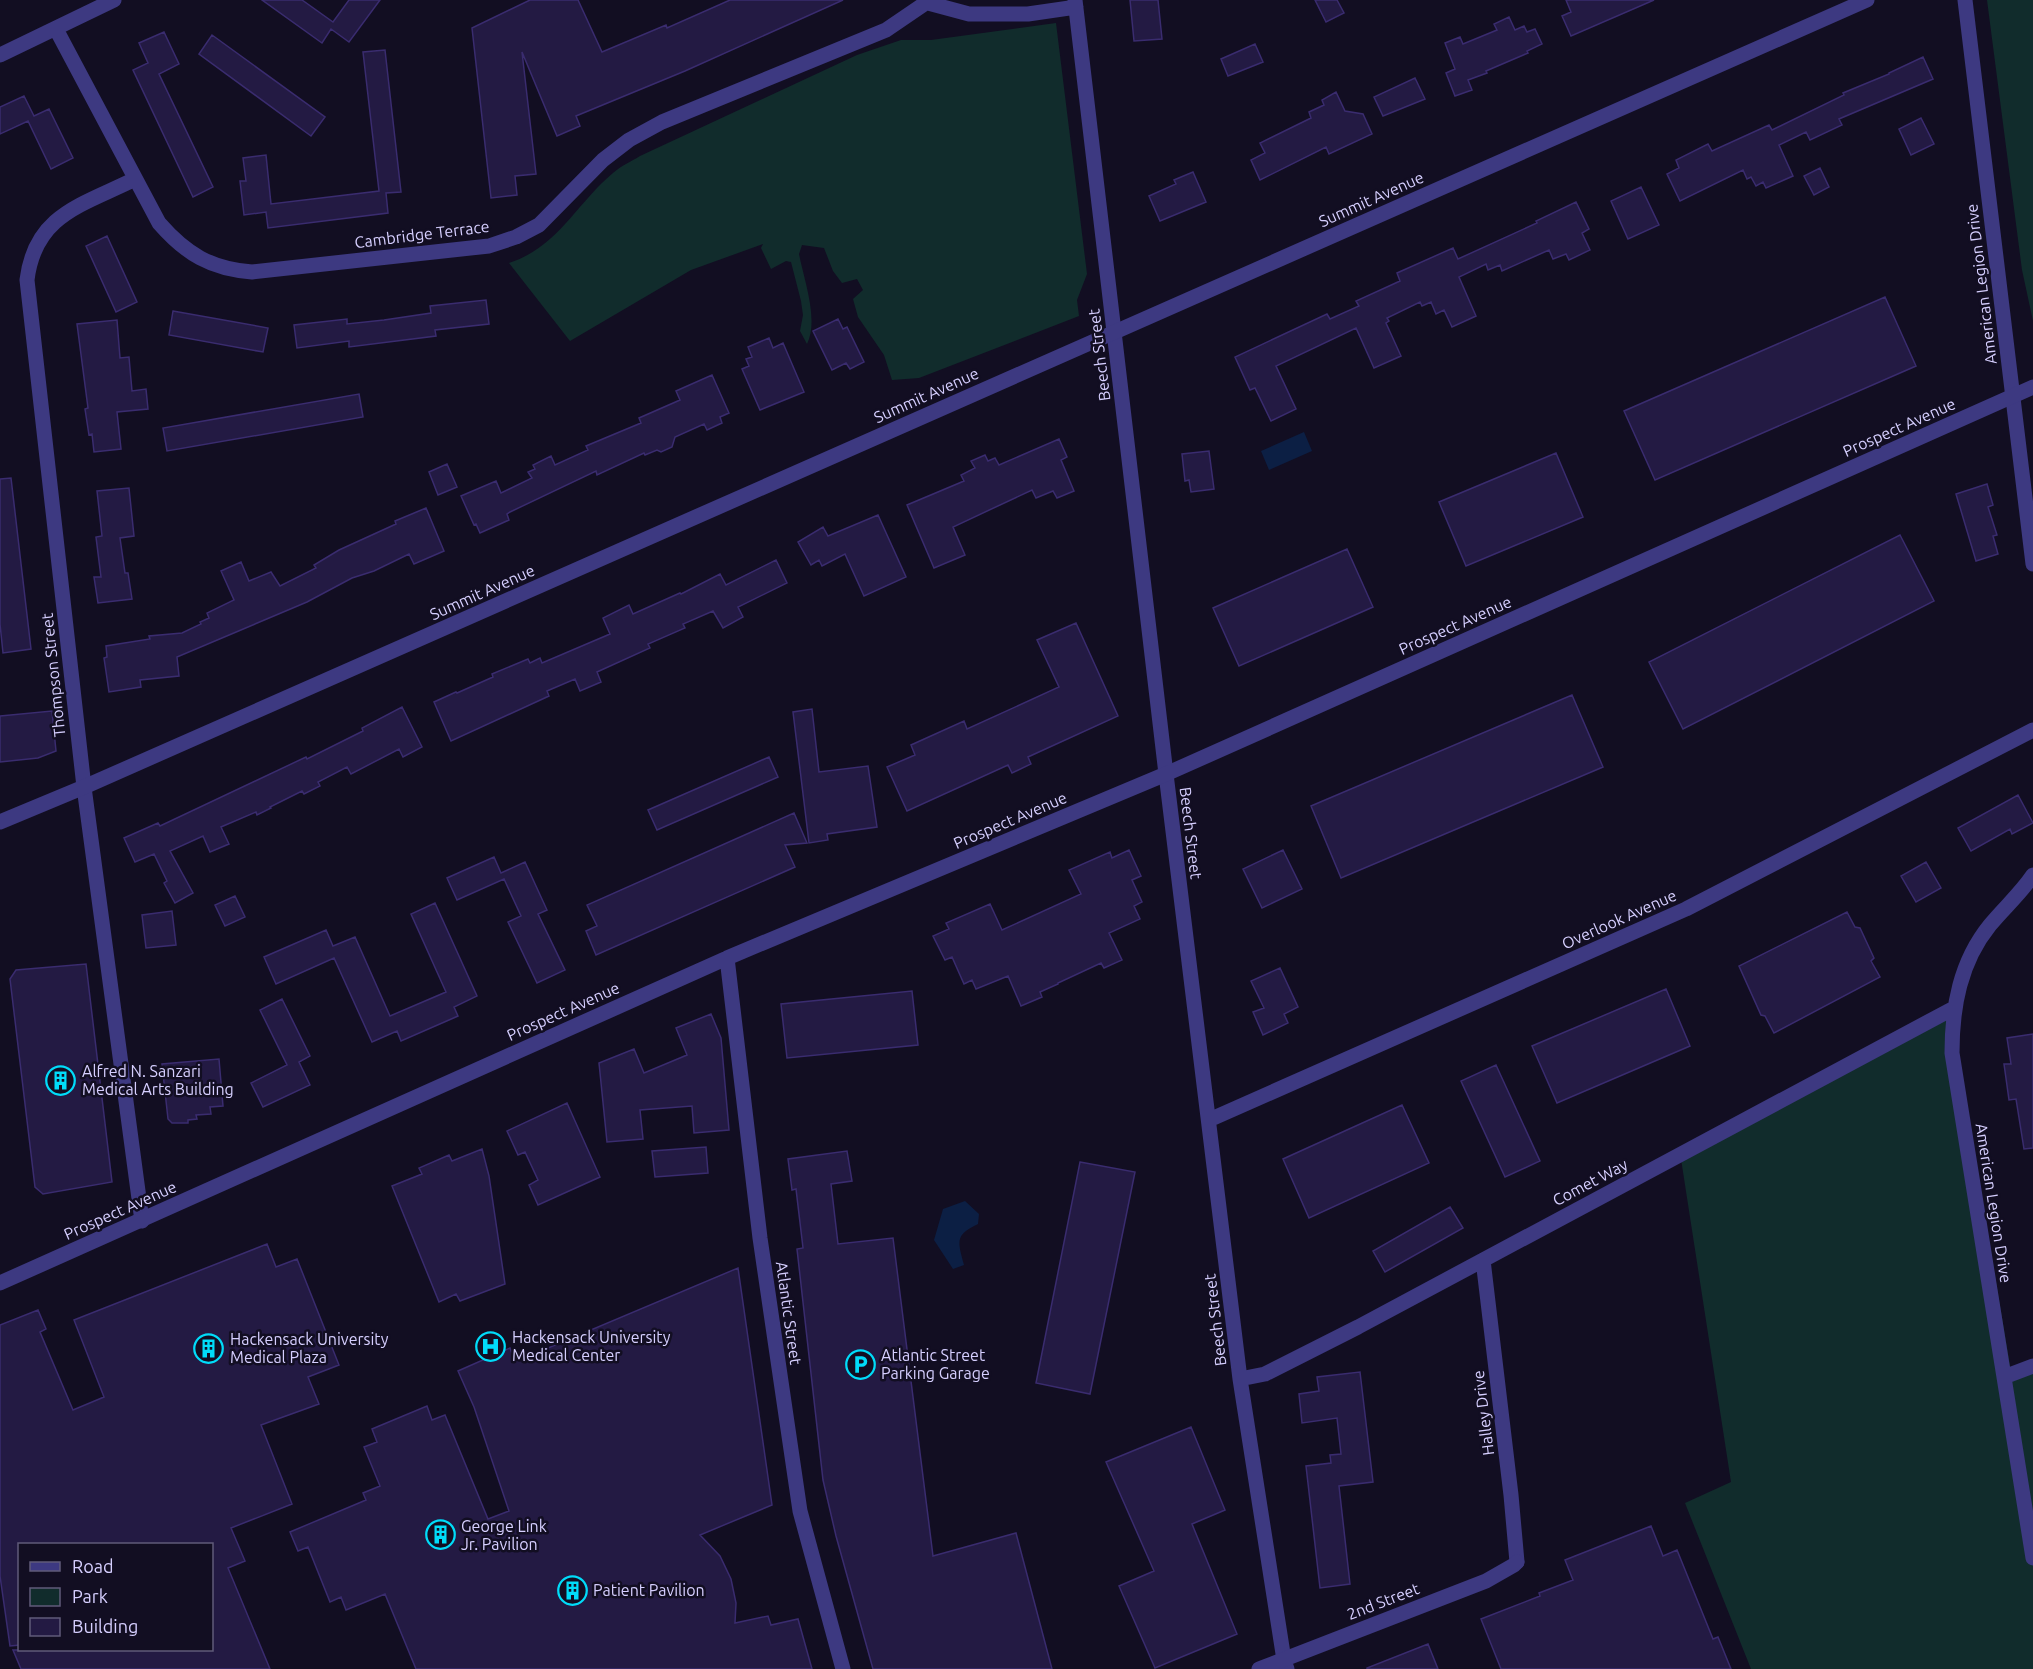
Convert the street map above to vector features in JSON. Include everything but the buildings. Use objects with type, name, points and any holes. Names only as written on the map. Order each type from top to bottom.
[{"type":"street","points":[[0,56],[114,0]]},
{"type":"street","name":"American Legion Drive","points":[[1965,0],[2033,564]]},
{"type":"street","name":"Cambridge Terrace","points":[[56,29],[159,222],[175,241],[195,256],[216,266],[252,272],[489,246],[516,237],[539,225],[603,160],[629,140],[662,122],[886,30],[929,1],[969,14],[1028,14],[1076,4]]},
{"type":"street","name":"Summit Avenue","points":[[0,822],[84,787],[1863,1]]},
{"type":"street","name":"Beech Street","points":[[1076,4],[1166,774],[1240,1379],[1285,1664]]},
{"type":"street","name":"Thompson Street","points":[[135,179],[64,215],[48,228],[36,245],[29,263],[27,280],[84,787],[142,1221]]},
{"type":"street","name":"Prospect Avenue","points":[[0,1283],[727,958],[1166,774],[2033,387]]},
{"type":"street","name":"Overlook Avenue","points":[[1209,1120],[1686,909],[2033,730]]},
{"type":"street","name":"American Legion Drive","points":[[2033,875],[1988,927],[1972,952],[1962,976],[1954,1008],[1952,1053],[2033,1558]]},
{"type":"street","name":"Atlantic Street","points":[[727,958],[759,1228],[800,1511],[843,1669]]},
{"type":"street","name":"Comet Way","points":[[1240,1379],[1265,1374],[1358,1327],[1954,1008]]},
{"type":"street","name":"Halley Drive","points":[[1483,1260],[1512,1505],[1516,1562]]},
{"type":"street","points":[[2004,1377],[2033,1366]]},
{"type":"street","name":"2nd Street","points":[[1258,1669],[1285,1664],[1486,1581],[1514,1566],[1516,1562]]},
{"type":"green space","points":[[1987,0],[2033,0],[2033,321],[2022,270]]},
{"type":"green space","points":[[1056,23],[1087,274],[1077,300],[1079,316],[919,378],[892,380],[884,355],[858,317],[853,299],[863,290],[857,279],[842,283],[833,271],[824,248],[802,245],[799,254],[812,323],[807,344],[800,331],[803,315],[791,262],[786,261],[771,269],[761,248],[763,244],[691,270],[570,341],[509,263],[541,247],[554,236],[600,185],[623,166],[857,55],[901,40],[931,40]]},
{"type":"green space","points":[[1951,1014],[2012,1377],[2033,1369],[2033,1669],[1751,1669],[1685,1503],[1731,1482],[1681,1159]]},
{"type":"water","points":[[1304,432],[1312,451],[1269,470],[1261,451]]},
{"type":"water","points":[[965,1201],[979,1214],[978,1224],[961,1236],[959,1245],[964,1265],[953,1269],[934,1240],[943,1209]]},
{"type":"place","name":"Alfred N. Sanzari Medical Arts Building","points":[[61,1080]]},
{"type":"place","name":"Hackensack University Medical Center","points":[[491,1346]]},
{"type":"place","name":"Hackensack University Medical Plaza","points":[[209,1348]]},
{"type":"place","name":"Atlantic Street Parking Garage","points":[[860,1364]]},
{"type":"place","name":"George Link Jr. Pavilion","points":[[440,1535]]},
{"type":"place","name":"Patient Pavilion","points":[[572,1590]]}]
